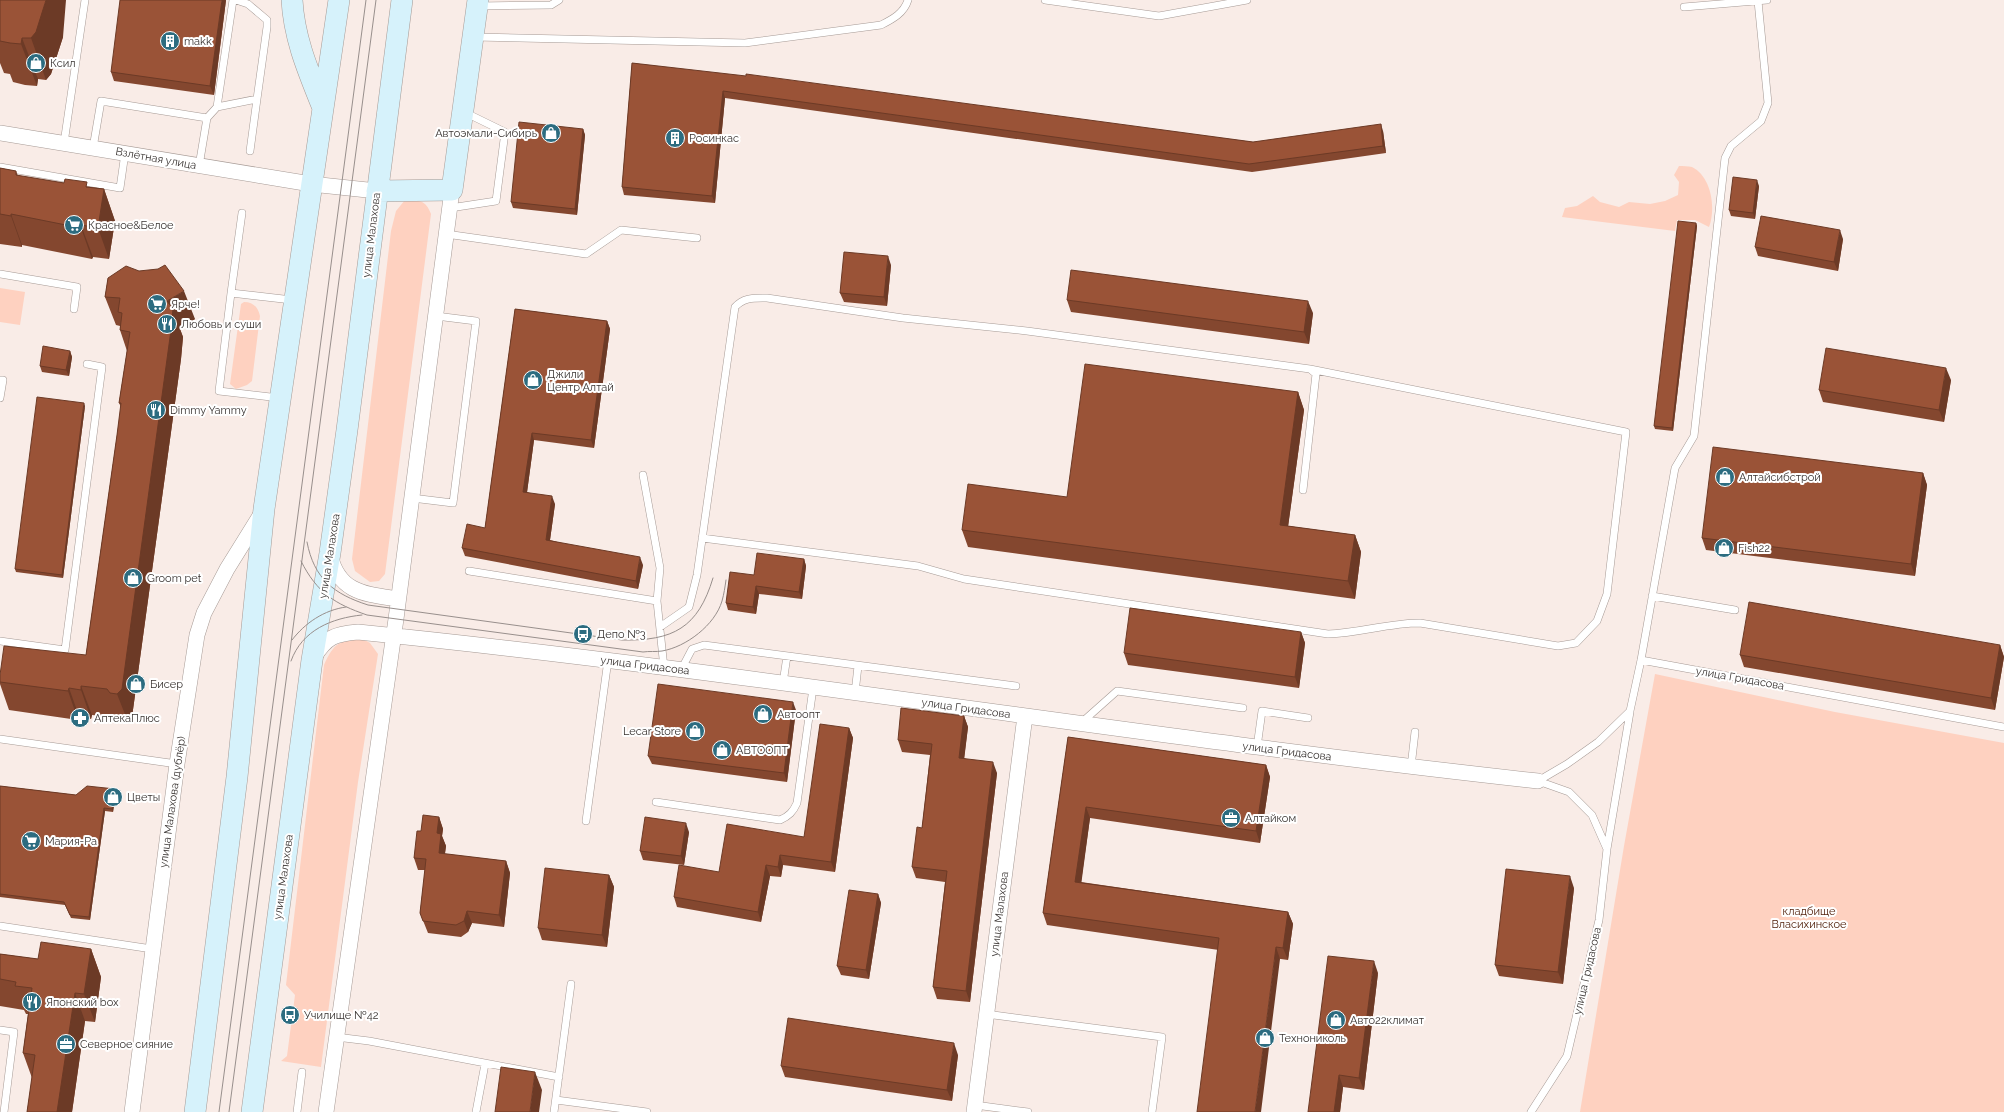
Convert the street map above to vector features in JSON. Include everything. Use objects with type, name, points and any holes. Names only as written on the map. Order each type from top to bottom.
[{"type":"main road","points":[[292,0],[293,16],[300,51],[323,110]]},
{"type":"main road","points":[[195,1112],[237,777],[264,509],[339,0]]},
{"type":"main road","name":"улица Малахова","points":[[252,1112],[312,660],[330,553],[402,0]]},
{"type":"main road","points":[[377,192],[451,199],[464,111],[477,3]]},
{"type":"street","name":"Взлётная улица","points":[[0,133],[312,184],[377,192]]},
{"type":"street","points":[[326,1112],[412,498],[451,199]]},
{"type":"street","name":"улица Малахова (дублёр)","points":[[132,1112],[176,764],[192,658],[204,613],[231,562],[264,509]]},
{"type":"street","points":[[330,553],[332,565],[347,586],[363,594],[398,599]]},
{"type":"street","name":"улица Гридасова","points":[[312,660],[323,644],[332,636],[358,632],[393,635],[608,660],[1257,747],[1411,767],[1538,781]]},
{"type":"street","name":"улица Малахова","points":[[974,1108],[1025,716]]},
{"type":"lane","points":[[64,143],[85,0]]},
{"type":"lane","points":[[199,166],[207,118],[217,107],[233,0]]},
{"type":"lane","points":[[236,0],[248,4],[267,20],[250,150]]},
{"type":"lane","points":[[477,3],[551,5],[559,0]]},
{"type":"lane","points":[[473,36],[745,43],[882,25],[897,17],[907,5],[908,0]]},
{"type":"lane","points":[[1045,0],[1159,16],[1247,0]]},
{"type":"lane","points":[[1684,8],[1767,0]]},
{"type":"lane","points":[[1607,849],[1630,711],[1641,660],[1675,468],[1694,436],[1725,158],[1731,146],[1761,121],[1768,103],[1758,1]]},
{"type":"lane","points":[[217,107],[257,99]]},
{"type":"lane","points":[[93,148],[100,101],[207,118]]},
{"type":"lane","points":[[451,199],[496,201],[505,132],[464,111]]},
{"type":"lane","points":[[0,167],[120,188],[125,153]]},
{"type":"lane","points":[[242,213],[219,391],[280,398]]},
{"type":"lane","points":[[446,234],[586,254],[621,230],[697,238]]},
{"type":"lane","points":[[0,274],[77,287],[74,308]]},
{"type":"lane","points":[[232,293],[295,300]]},
{"type":"lane","points":[[660,627],[689,607],[702,538],[735,307],[740,301],[750,298],[767,298],[903,318],[1027,332],[1310,369],[1626,432],[1607,594],[1597,621],[1576,643],[1558,646],[1420,623],[1397,623],[1349,633],[1328,634],[964,579],[918,566],[702,538]]},
{"type":"lane","points":[[412,498],[453,503],[476,321],[436,316]]},
{"type":"lane","points":[[0,641],[65,650],[102,367],[87,364]]},
{"type":"lane","points":[[1304,490],[1316,374],[1310,369]]},
{"type":"lane","points":[[0,380],[3,380],[0,398]]},
{"type":"lane","points":[[643,474],[660,568],[657,601],[664,668]]},
{"type":"lane","points":[[469,570],[657,601]]},
{"type":"lane","points":[[1652,596],[1734,610]]},
{"type":"lane","points":[[681,670],[692,649],[704,645],[1016,686]]},
{"type":"lane","points":[[783,683],[787,656]]},
{"type":"lane","points":[[586,822],[608,660]]},
{"type":"lane","name":"улица Гридасова","points":[[1641,660],[2004,727]]},
{"type":"lane","points":[[855,693],[858,666]]},
{"type":"lane","points":[[656,802],[780,820],[788,817],[794,811],[797,803],[813,688]]},
{"type":"lane","points":[[1080,723],[1117,691],[1243,708]]},
{"type":"lane","points":[[1257,747],[1262,711],[1308,718]]},
{"type":"lane","points":[[1538,781],[1567,764],[1598,742],[1630,711]]},
{"type":"lane","points":[[1411,767],[1415,732]]},
{"type":"lane","points":[[0,739],[176,764]]},
{"type":"lane","name":"улица Гридасова","points":[[1531,1112],[1567,1056],[1599,920],[1607,849],[1592,815],[1569,792],[1538,781]]},
{"type":"lane","points":[[0,926],[152,949]]},
{"type":"lane","points":[[554,1112],[571,984]]},
{"type":"lane","points":[[986,1014],[1162,1037],[1152,1112]]},
{"type":"lane","points":[[0,1030],[14,1032],[4,1112]]},
{"type":"lane","points":[[336,1037],[559,1077]]},
{"type":"lane","points":[[476,1112],[485,1064]]},
{"type":"lane","points":[[297,1112],[302,1072]]},
{"type":"lane","points":[[556,1100],[647,1112]]},
{"type":"lane","points":[[974,1108],[1028,1112]]},
{"type":"green space","points":[[1679,166],[1692,167],[1699,172],[1708,186],[1712,203],[1709,227],[1695,220],[1677,220],[1675,231],[1562,217],[1565,208],[1577,206],[1593,196],[1600,202],[1619,207],[1629,202],[1650,204],[1665,201],[1678,195],[1679,182],[1674,175]]},
{"type":"green space","points":[[405,200],[414,200],[424,203],[431,214],[385,574],[379,581],[370,582],[355,571],[352,559],[391,231],[396,211]]},
{"type":"green space","points":[[0,288],[25,292],[20,325],[0,322]]},
{"type":"green space","points":[[244,302],[255,306],[260,316],[252,381],[247,385],[236,389],[230,384],[241,304]]},
{"type":"green space","points":[[363,639],[370,643],[378,654],[358,782],[321,1067],[281,1061],[287,1056],[295,995],[286,985],[324,665],[334,647],[338,644],[348,640]]},
{"type":"green space","name":"кладбище Власихинское","points":[[1655,674],[1835,712],[2004,743],[2004,1112],[1580,1112],[1624,846]]},
{"type":"building","points":[[0,0],[46,0],[36,32],[31,38],[22,38],[21,44],[0,41]]},
{"type":"building","name":"makk","points":[[120,0],[222,0],[210,86],[111,72]]},
{"type":"building","points":[[632,63],[746,76],[746,74],[1253,142],[1381,124],[1383,146],[1249,164],[723,91],[712,196],[622,187]]},
{"type":"building","points":[[519,122],[583,129],[575,209],[511,202]]},
{"type":"building","points":[[0,168],[16,171],[16,175],[64,183],[65,179],[87,182],[86,187],[104,189],[98,228],[81,225],[81,228],[11,214],[11,216],[0,214]]},
{"type":"building","points":[[1733,177],[1757,180],[1753,213],[1729,210]]},
{"type":"building","points":[[1761,216],[1840,230],[1834,262],[1755,247]]},
{"type":"building","points":[[1678,221],[1696,223],[1672,428],[1654,426]]},
{"type":"building","points":[[844,252],[888,256],[884,297],[840,293]]},
{"type":"building","points":[[165,265],[184,291],[167,301],[173,309],[171,330],[122,689],[117,694],[110,693],[107,689],[81,686],[81,690],[69,688],[68,691],[0,682],[4,646],[86,655],[117,435],[121,403],[119,403],[130,332],[120,330],[122,313],[118,312],[120,298],[105,297],[108,278],[126,266],[139,271],[158,269]]},
{"type":"building","points":[[1071,270],[1308,301],[1304,332],[1067,300]]},
{"type":"building","points":[[515,309],[607,321],[591,440],[532,433],[523,492],[552,496],[546,540],[640,557],[636,581],[462,548],[467,524],[485,528]]},
{"type":"building","points":[[43,346],[70,351],[66,370],[40,366]]},
{"type":"building","points":[[1826,348],[1946,368],[1939,410],[1819,390]]},
{"type":"building","points":[[1085,364],[1298,392],[1280,525],[1355,535],[1348,581],[962,530],[968,484],[1067,497]]},
{"type":"building","points":[[37,397],[84,403],[62,575],[15,569]]},
{"type":"building","points":[[1713,447],[1923,473],[1911,564],[1702,538]]},
{"type":"building","points":[[757,553],[804,559],[799,592],[756,586],[753,607],[726,603],[730,572],[754,575]]},
{"type":"building","points":[[1749,602],[2000,645],[1991,698],[1740,655]]},
{"type":"building","points":[[1130,608],[1301,632],[1295,677],[1124,653]]},
{"type":"building","points":[[658,684],[793,702],[784,773],[648,756]]},
{"type":"building","points":[[901,708],[964,716],[959,758],[993,762],[966,991],[933,987],[947,871],[912,867],[917,827],[922,828],[932,744],[898,740]]},
{"type":"building","points":[[820,724],[849,728],[831,862],[780,855],[778,867],[766,865],[758,912],[674,897],[679,865],[719,872],[727,824],[804,837]]},
{"type":"building","points":[[1068,737],[1266,765],[1256,831],[1086,807],[1075,882],[1288,912],[1283,948],[1276,947],[1255,1112],[1197,1112],[1219,938],[1043,913]]},
{"type":"building","points":[[0,786],[76,795],[87,786],[115,789],[112,809],[104,808],[89,917],[70,915],[64,902],[0,894]]},
{"type":"building","points":[[423,815],[439,817],[437,833],[441,834],[439,853],[506,861],[499,915],[467,911],[464,921],[456,925],[423,921],[420,913],[426,859],[414,858],[417,831],[421,831]]},
{"type":"building","points":[[645,817],[686,823],[681,856],[640,851]]},
{"type":"building","points":[[545,868],[609,875],[602,935],[538,928]]},
{"type":"building","points":[[1506,869],[1570,876],[1558,972],[1495,965]]},
{"type":"building","points":[[849,890],[878,894],[866,970],[837,966]]},
{"type":"building","points":[[41,942],[91,949],[84,994],[75,993],[57,1112],[27,1112],[35,1055],[23,1053],[32,988],[15,986],[16,982],[0,979],[0,954],[38,959]]},
{"type":"building","points":[[1328,956],[1374,961],[1359,1078],[1339,1075],[1334,1112],[1308,1112]]},
{"type":"building","points":[[788,1018],[954,1043],[947,1090],[781,1066]]},
{"type":"building","points":[[501,1067],[535,1072],[530,1112],[495,1112]]},
{"type":"tram line","points":[[219,1112],[366,0]]},
{"type":"tram line","points":[[229,1112],[376,0]]},
{"type":"tram line","points":[[307,542],[310,555],[315,566],[327,583],[345,596],[368,605],[622,640],[656,638],[681,628],[691,620],[700,609],[713,578]]},
{"type":"tram line","points":[[301,561],[307,572],[320,589],[328,596],[336,602],[367,615],[643,652],[671,649],[681,645],[698,634],[713,618],[718,610],[723,598],[726,580]]},
{"type":"tram line","points":[[292,640],[303,628],[316,618],[330,611],[346,607]]},
{"type":"tram line","points":[[291,661],[296,650],[303,641],[319,628],[340,619],[362,615]]},
{"type":"place","name":"makk","points":[[170,41]]},
{"type":"place","name":"Ксил","points":[[36,63]]},
{"type":"place","name":"Автоэмали-Сибирь","points":[[551,133]]},
{"type":"place","name":"Росинкас","points":[[675,138]]},
{"type":"place","name":"Красное&Белое","points":[[74,225]]},
{"type":"place","name":"Ярче!","points":[[157,304]]},
{"type":"place","name":"Любовь и суши","points":[[167,324]]},
{"type":"place","name":"Джили Центр Алтай","points":[[533,380]]},
{"type":"place","name":"Dimmy Yammy","points":[[156,410]]},
{"type":"place","name":"Алтайсибстрой","points":[[1725,477]]},
{"type":"place","name":"Fish22","points":[[1724,548]]},
{"type":"place","name":"Groom pet","points":[[133,578]]},
{"type":"place","name":"Депо №3","points":[[583,634]]},
{"type":"place","name":"Бисер","points":[[136,684]]},
{"type":"place","name":"Автоопт","points":[[763,714]]},
{"type":"place","name":"АптекаПлюс","points":[[80,718]]},
{"type":"place","name":"Lecar Store","points":[[695,731]]},
{"type":"place","name":"АВТООПТ","points":[[722,750]]},
{"type":"place","name":"Цветы","points":[[113,797]]},
{"type":"place","name":"Алтайком","points":[[1231,818]]},
{"type":"place","name":"Мария-Ра","points":[[31,841]]},
{"type":"place","name":"Японский box","points":[[32,1002]]},
{"type":"place","name":"Училище №42","points":[[290,1015]]},
{"type":"place","name":"Авто22климат","points":[[1336,1020]]},
{"type":"place","name":"Технониколь","points":[[1265,1038]]},
{"type":"place","name":"Северное сияние","points":[[66,1044]]}]
